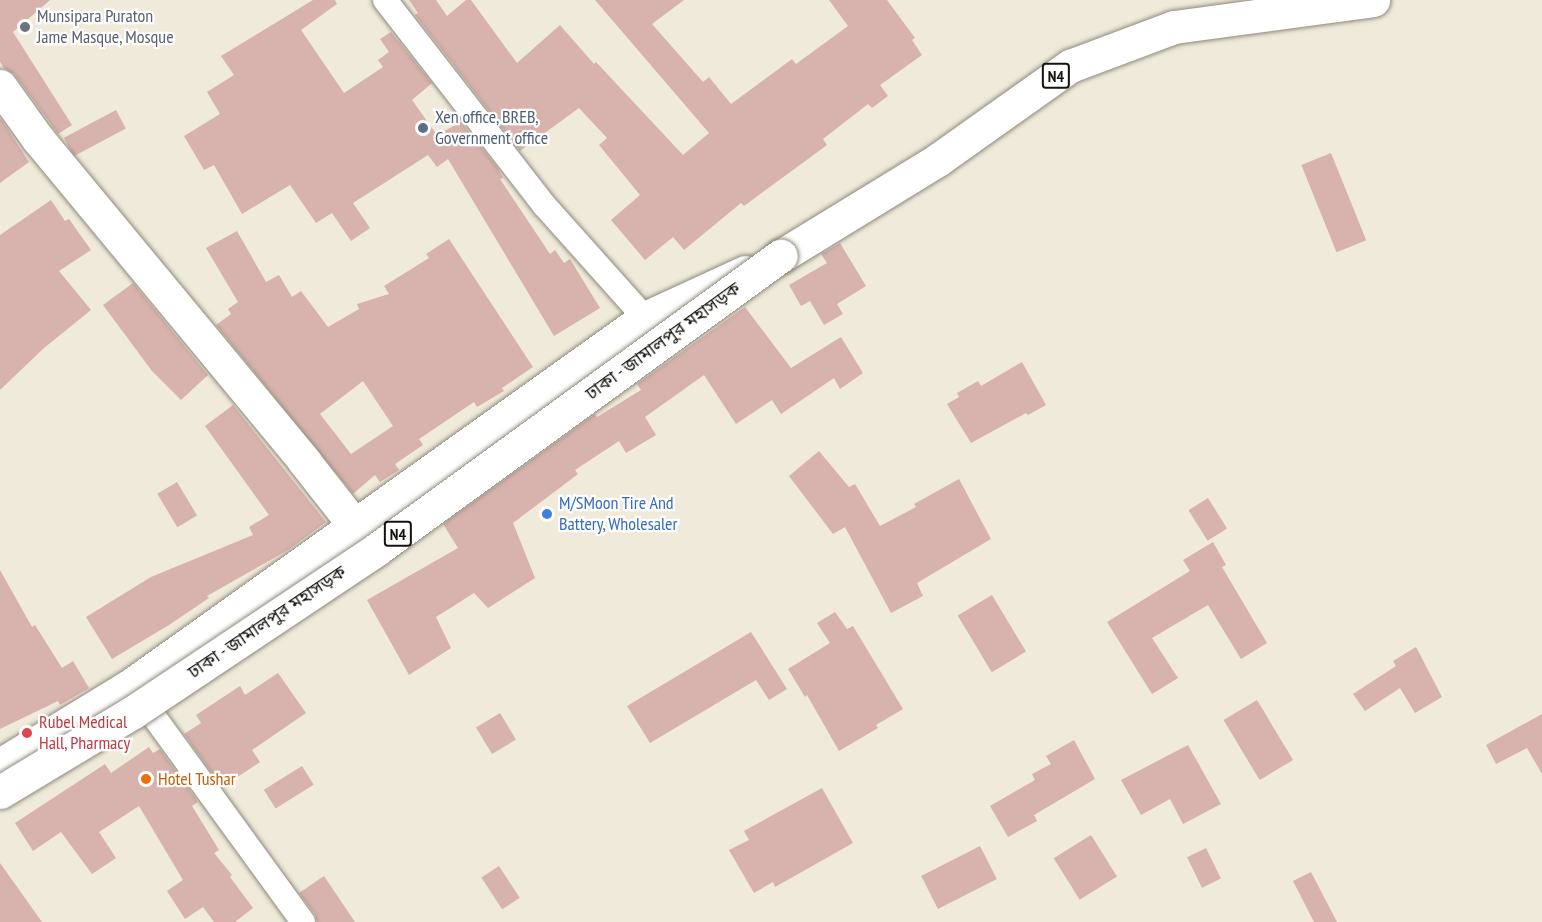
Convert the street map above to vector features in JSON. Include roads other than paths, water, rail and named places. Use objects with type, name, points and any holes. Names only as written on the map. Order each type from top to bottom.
[{"type":"main road","name":"ঢাকা - জামালপুর মহাসড়ক","points":[[0,792],[133,712],[377,549],[781,256],[939,159],[1070,66],[1174,27],[1372,0]]},
{"type":"main road","points":[[0,86],[38,139],[304,460],[355,526]]},
{"type":"main road","points":[[0,765],[131,686],[645,318],[781,256]]},
{"type":"street","points":[[385,0],[544,205],[645,318]]},
{"type":"street","points":[[131,686],[303,922]]},
{"type":"place","name":"Munsipara Puraton Jame Masque, Mosque","points":[[25,27]]},
{"type":"place","name":"Xen office, BREB, Government office","points":[[423,128]]},
{"type":"place","name":"M/SMoon Tire And Battery, Wholesaler","points":[[547,514]]},
{"type":"place","name":"Rubel Medical Hall, Pharmacy","points":[[27,733]]},
{"type":"place","name":"Hotel Tushar","points":[[146,779]]}]
